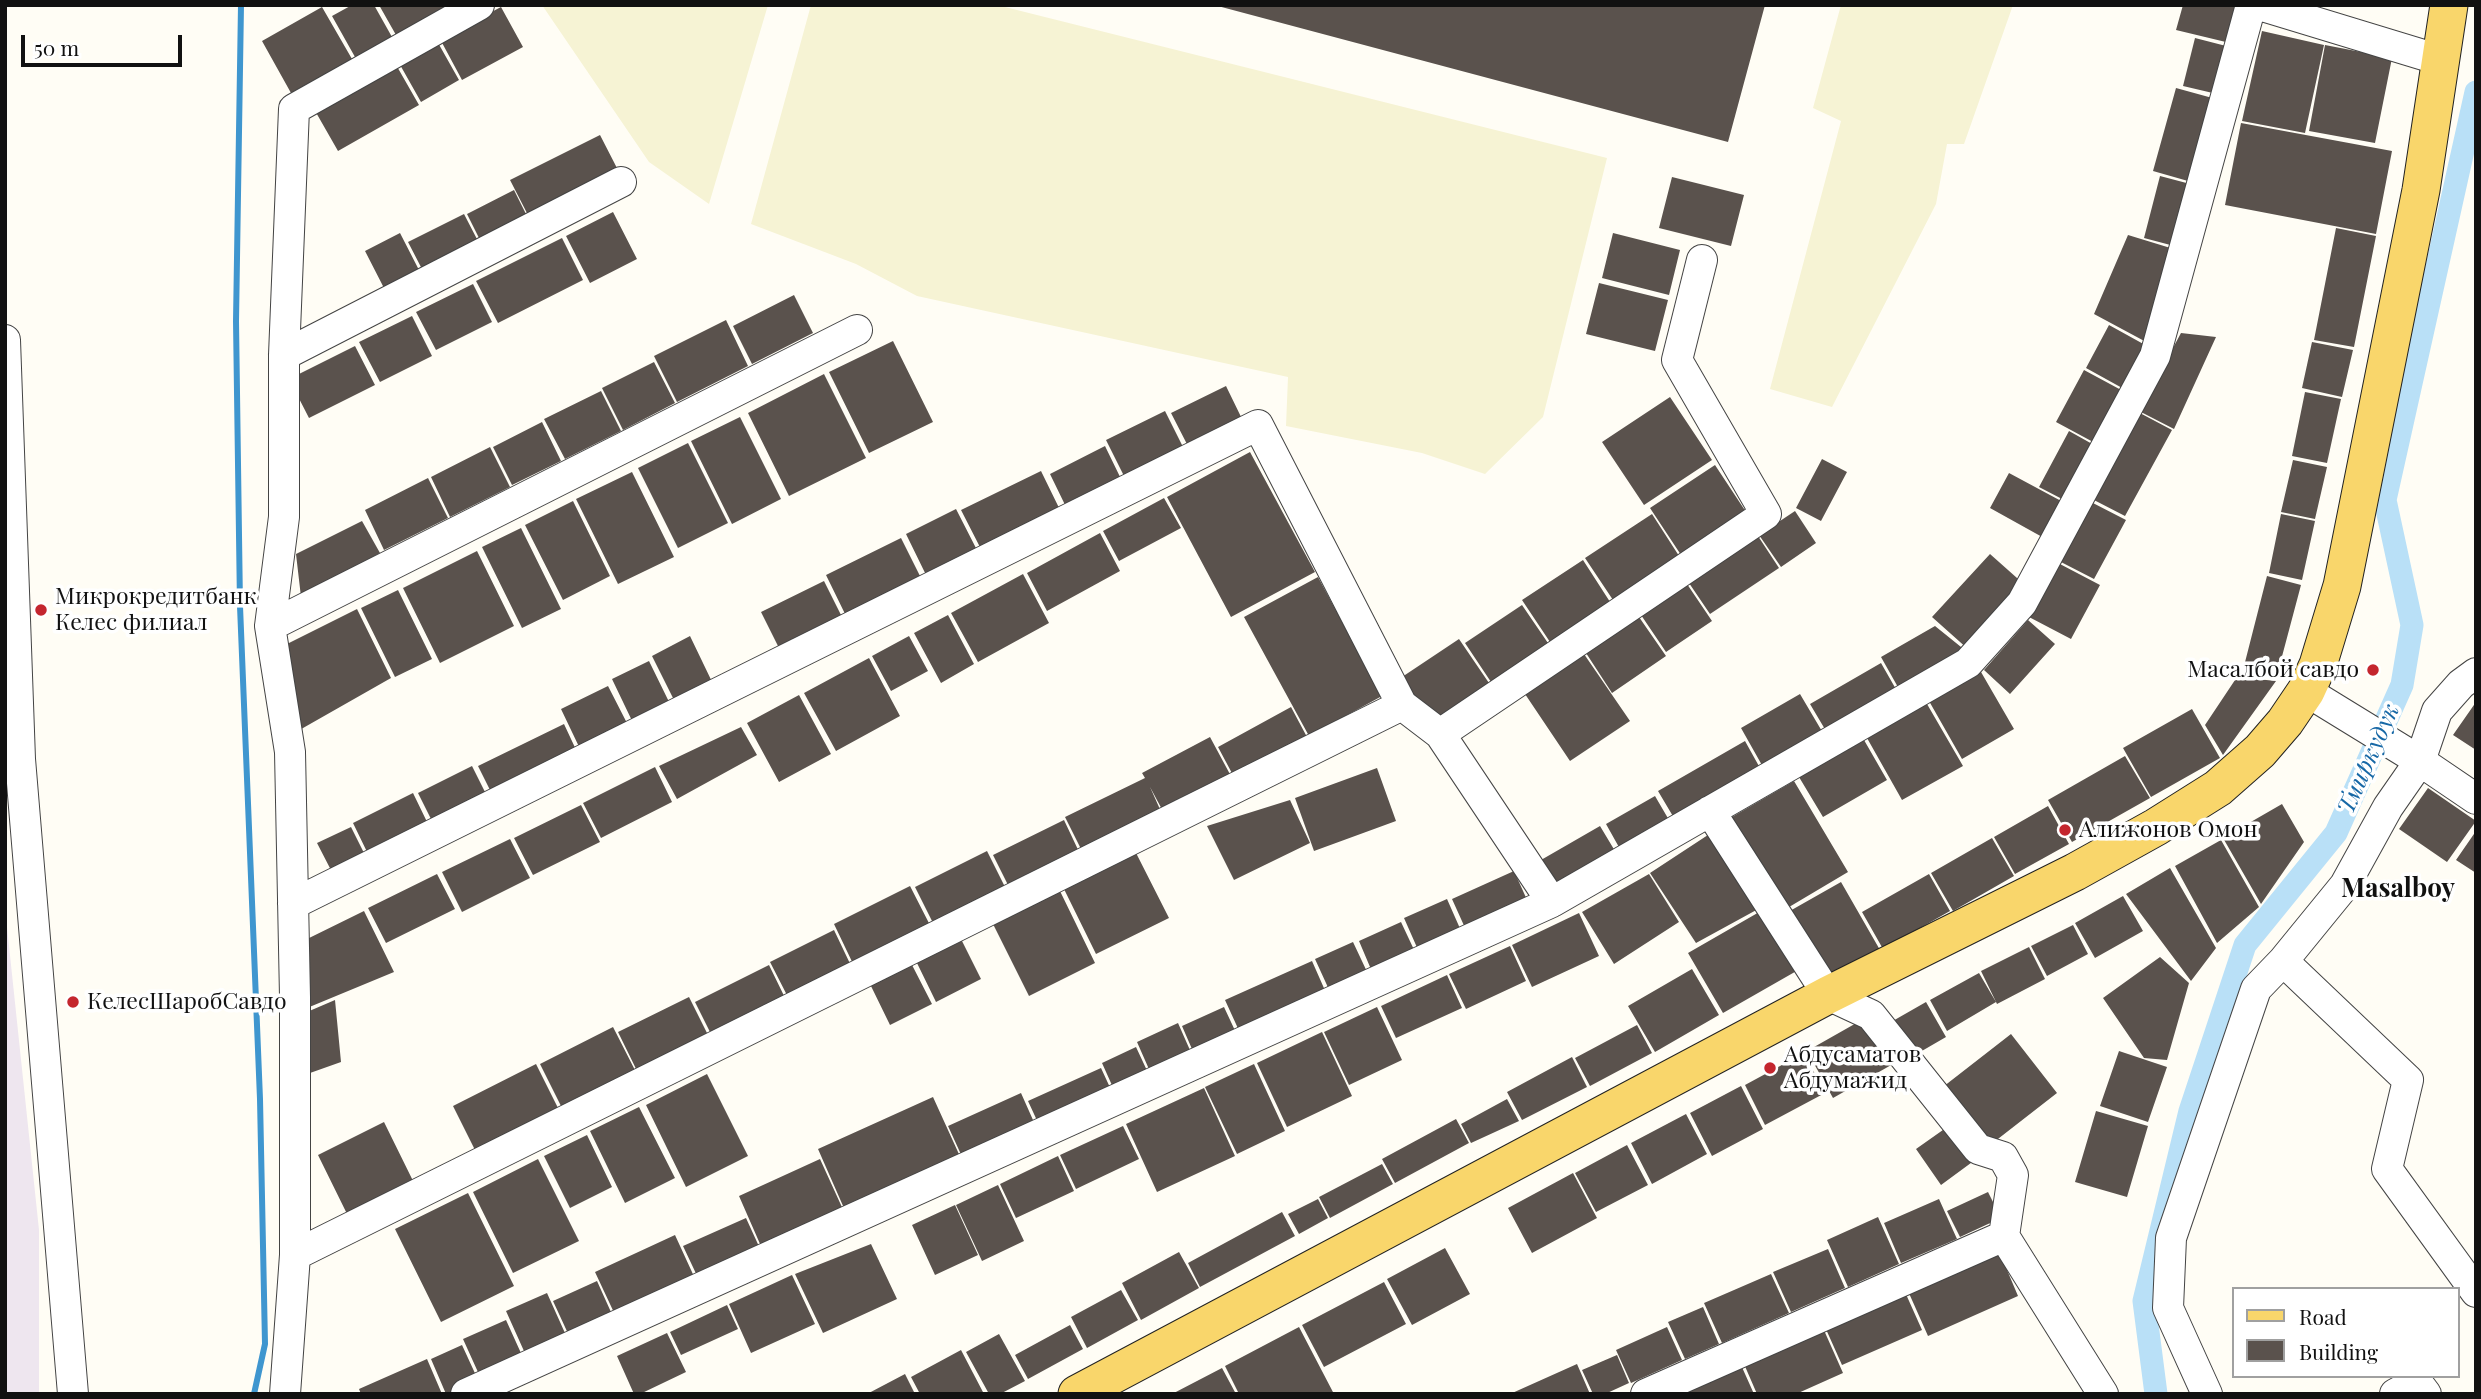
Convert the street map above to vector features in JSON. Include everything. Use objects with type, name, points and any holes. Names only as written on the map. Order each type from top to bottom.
[{"type":"main road","points":[[1077,1394],[1828,995],[2075,872],[2156,827],[2218,788],[2260,751],[2285,722],[2306,691],[2318,664],[2342,586],[2421,190],[2449,5]]},
{"type":"street","points":[[285,1394],[295,1255],[295,997],[290,752],[270,626],[284,517],[284,355],[293,109],[479,5]]},
{"type":"street","points":[[466,1394],[1552,902],[1968,663],[2022,603],[2155,356],[2251,5]]},
{"type":"street","points":[[2259,5],[2440,60]]},
{"type":"street","points":[[284,355],[621,182]]},
{"type":"street","points":[[1440,734],[1766,514],[1677,360],[1702,260]]},
{"type":"street","points":[[270,626],[857,330]]},
{"type":"street","points":[[5,340],[20,759],[73,1394]]},
{"type":"street","points":[[293,904],[1258,425],[1402,705],[1440,734],[1552,902]]},
{"type":"street","points":[[2207,1394],[2168,1308],[2171,1238],[2256,989],[2346,885],[2388,807],[2420,761],[2437,711],[2461,684],[2476,673]]},
{"type":"street","points":[[2306,691],[2476,799]]},
{"type":"street","points":[[295,1255],[1402,705]]},
{"type":"street","points":[[1710,811],[1828,995],[1871,1016],[1978,1149],[2003,1157],[2013,1174],[2004,1236],[2103,1394]]},
{"type":"street","points":[[2283,961],[2407,1080],[2387,1169],[2476,1292]]},
{"type":"street","points":[[1646,1394],[2004,1236]]},
{"type":"street","points":[[2395,1394],[2417,1382],[2426,1394]]},
{"type":"shaded area","points":[[542,5],[768,5],[709,204],[649,162]]},
{"type":"shaded area","points":[[811,5],[997,5],[1607,158],[1543,417],[1485,474],[1422,453],[1286,426],[1288,377],[917,296],[856,264],[751,224]]},
{"type":"shaded area","points":[[1841,5],[2013,5],[1964,144],[1947,144],[1936,204],[1832,407],[1770,389],[1841,121],[1813,108]]},
{"type":"shaded area","points":[[5,908],[39,1230],[39,1394],[5,1394]]},
{"type":"building","points":[[352,5],[374,5],[392,37],[355,57],[332,16]]},
{"type":"building","points":[[379,5],[449,5],[396,35]]},
{"type":"building","points":[[1214,5],[1765,5],[1728,142]]},
{"type":"building","points":[[2183,5],[2240,5],[2230,43],[2176,30]]},
{"type":"building","points":[[322,7],[352,59],[291,93],[262,41]]},
{"type":"building","points":[[501,7],[523,47],[462,80],[440,39]]},
{"type":"building","points":[[2262,31],[2324,45],[2305,133],[2242,121]]},
{"type":"building","points":[[2195,38],[2230,47],[2217,94],[2183,86]]},
{"type":"building","points":[[437,41],[459,80],[421,102],[399,63]]},
{"type":"building","points":[[2325,45],[2392,58],[2375,143],[2309,131]]},
{"type":"building","points":[[395,63],[419,105],[338,151],[314,109]]},
{"type":"building","points":[[2176,88],[2216,99],[2195,183],[2153,171]]},
{"type":"building","points":[[2241,123],[2392,151],[2376,234],[2225,205]]},
{"type":"building","points":[[600,135],[619,172],[529,217],[510,180]]},
{"type":"building","points":[[2160,176],[2194,185],[2178,247],[2144,238]]},
{"type":"building","points":[[1672,177],[1744,195],[1731,246],[1659,228]]},
{"type":"building","points":[[514,190],[528,218],[481,242],[467,214]]},
{"type":"building","points":[[613,212],[637,259],[590,283],[566,236]]},
{"type":"building","points":[[464,214],[479,243],[423,271],[408,242]]},
{"type":"building","points":[[2336,228],[2376,236],[2354,347],[2314,340]]},
{"type":"building","points":[[400,233],[420,272],[385,290],[365,251]]},
{"type":"building","points":[[1613,233],[1680,250],[1669,295],[1602,278]]},
{"type":"building","points":[[2128,235],[2177,250],[2148,343],[2094,314]]},
{"type":"building","points":[[562,238],[583,280],[498,323],[476,281]]},
{"type":"building","points":[[1599,283],[1668,300],[1655,351],[1586,334]]},
{"type":"building","points":[[473,284],[492,322],[436,350],[416,312]]},
{"type":"building","points":[[794,295],[813,333],[752,364],[733,326]]},
{"type":"building","points":[[412,316],[432,356],[380,382],[359,342]]},
{"type":"building","points":[[726,320],[748,366],[677,402],[654,356]]},
{"type":"building","points":[[2109,325],[2147,346],[2124,389],[2086,368]]},
{"type":"building","points":[[2181,333],[2216,337],[2174,429],[2139,411]]},
{"type":"building","points":[[893,341],[933,422],[869,453],[829,372]]},
{"type":"building","points":[[2312,342],[2353,350],[2342,397],[2302,388]]},
{"type":"building","points":[[355,346],[375,385],[309,418],[289,379]]},
{"type":"building","points":[[654,362],[675,403],[623,430],[602,388]]},
{"type":"building","points":[[2084,370],[2123,391],[2095,443],[2056,422]]},
{"type":"building","points":[[824,374],[866,458],[789,496],[748,413]]},
{"type":"building","points":[[1226,386],[1244,423],[1190,450],[1171,413]]},
{"type":"building","points":[[601,391],[621,431],[565,459],[544,419]]},
{"type":"building","points":[[2305,392],[2341,399],[2327,463],[2292,456]]},
{"type":"building","points":[[1670,397],[1712,460],[1644,505],[1602,442]]},
{"type":"building","points":[[1165,411],[1186,453],[1127,482],[1106,440]]},
{"type":"building","points":[[2138,412],[2172,430],[2125,516],[2092,499]]},
{"type":"building","points":[[740,417],[781,499],[732,524],[691,441]]},
{"type":"building","points":[[542,422],[561,461],[512,485],[493,447]]},
{"type":"building","points":[[2069,431],[2094,445],[2064,500],[2039,487]]},
{"type":"building","points":[[688,443],[728,523],[678,548],[638,468]]},
{"type":"building","points":[[1105,446],[1123,483],[1068,511],[1050,474]]},
{"type":"building","points":[[490,447],[510,487],[450,517],[431,477]]},
{"type":"building","points":[[1250,452],[1315,572],[1231,617],[1167,497]]},
{"type":"building","points":[[1822,459],[1847,472],[1821,521],[1796,508]]},
{"type":"building","points":[[2293,460],[2327,467],[2315,519],[2281,512]]},
{"type":"building","points":[[1715,465],[1748,515],[1683,558],[1650,508]]},
{"type":"building","points":[[1041,471],[1062,514],[983,553],[961,510]]},
{"type":"building","points":[[632,472],[674,557],[618,584],[576,499]]},
{"type":"building","points":[[2009,473],[2063,502],[2044,538],[1990,508]]},
{"type":"building","points":[[428,478],[448,518],[384,550],[365,510]]},
{"type":"building","points":[[1164,498],[1181,528],[1119,561],[1103,531]]},
{"type":"building","points":[[573,501],[610,576],[563,600],[525,525]]},
{"type":"building","points":[[2091,502],[2126,520],[2094,579],[2059,561]]},
{"type":"building","points":[[956,509],[979,554],[928,579],[906,534]]},
{"type":"building","points":[[1795,511],[1816,543],[1781,567],[1759,535]]},
{"type":"building","points":[[1652,514],[1681,559],[1615,603],[1585,558]]},
{"type":"building","points":[[2281,514],[2315,521],[2302,580],[2269,573]]},
{"type":"building","points":[[362,521],[380,553],[301,597],[296,554]]},
{"type":"building","points":[[521,528],[561,609],[522,628],[482,547]]},
{"type":"building","points":[[1100,533],[1120,571],[1047,611],[1027,573]]},
{"type":"building","points":[[1758,536],[1779,568],[1710,614],[1689,583]]},
{"type":"building","points":[[901,538],[923,582],[848,620],[826,575]]},
{"type":"building","points":[[477,551],[514,626],[440,663],[403,588]]},
{"type":"building","points":[[1990,554],[2026,586],[1969,650],[1932,617]]},
{"type":"building","points":[[1583,560],[1612,605],[1552,645],[1522,600]]},
{"type":"building","points":[[2058,563],[2100,585],[2071,639],[2029,617]]},
{"type":"building","points":[[1023,574],[1049,623],[978,662],[951,613]]},
{"type":"building","points":[[2267,576],[2301,585],[2276,679],[2243,670]]},
{"type":"building","points":[[1318,577],[1382,696],[1309,736],[1244,617]]},
{"type":"building","points":[[824,581],[844,621],[781,652],[761,612]]},
{"type":"building","points":[[1687,584],[1712,621],[1666,652],[1641,615]]},
{"type":"building","points":[[398,590],[432,659],[395,677],[361,608]]},
{"type":"building","points":[[1522,605],[1550,646],[1493,685],[1465,643]]},
{"type":"building","points":[[357,609],[391,678],[296,732],[277,649]]},
{"type":"building","points":[[948,615],[974,664],[941,683],[914,633]]},
{"type":"building","points":[[1639,617],[1666,656],[1612,693],[1586,653]]},
{"type":"building","points":[[2028,620],[2055,644],[2010,694],[1984,670]]},
{"type":"building","points":[[1935,626],[1966,651],[1899,689],[1881,657]]},
{"type":"building","points":[[690,636],[715,688],[677,706],[652,656]]},
{"type":"building","points":[[909,636],[928,671],[891,691],[872,656]]},
{"type":"building","points":[[1459,639],[1491,686],[1433,724],[1402,677]]},
{"type":"building","points":[[1584,654],[1630,721],[1570,761],[1525,694]]},
{"type":"building","points":[[869,658],[900,716],[836,751],[804,693]]},
{"type":"building","points":[[649,661],[672,708],[635,727],[612,679]]},
{"type":"building","points":[[1881,663],[1897,691],[1826,731],[1810,704]]},
{"type":"building","points":[[1981,672],[2014,729],[1962,759],[1929,701]]},
{"type":"building","points":[[2237,677],[2276,681],[2223,755],[2205,725]]},
{"type":"building","points":[[608,686],[630,729],[582,753],[561,709]]},
{"type":"building","points":[[1800,694],[1823,733],[1763,767],[1741,728]]},
{"type":"building","points":[[799,695],[831,754],[779,782],[747,723]]},
{"type":"building","points":[[2476,702],[2476,750],[2453,735]]},
{"type":"building","points":[[1927,704],[1963,766],[1902,800],[1867,738]]},
{"type":"building","points":[[1291,707],[1307,737],[1234,777],[1218,747]]},
{"type":"building","points":[[2192,709],[2220,758],[2151,797],[2123,748]]},
{"type":"building","points":[[564,724],[578,754],[493,796],[478,766]]},
{"type":"building","points":[[741,727],[757,755],[677,799],[659,766]]},
{"type":"building","points":[[1210,737],[1232,778],[1165,815],[1150,787],[1163,816],[1084,855],[1065,817],[1145,778],[1142,773]]},
{"type":"building","points":[[1864,740],[1887,780],[1823,817],[1799,777]]},
{"type":"building","points":[[1745,741],[1760,768],[1674,818],[1658,791]]},
{"type":"building","points":[[2125,756],[2150,798],[2072,842],[2048,800]]},
{"type":"building","points":[[472,766],[488,798],[434,825],[418,793]]},
{"type":"building","points":[[655,767],[672,802],[601,838],[583,803]]},
{"type":"building","points":[[1377,768],[1396,821],[1314,851],[1295,798]]},
{"type":"building","points":[[1794,781],[1848,872],[1779,913],[1725,821]]},
{"type":"building","points":[[2428,788],[2476,821],[2447,862],[2399,829]]},
{"type":"building","points":[[413,793],[429,826],[369,856],[353,823]]},
{"type":"building","points":[[1655,796],[1669,820],[1620,849],[1606,824]]},
{"type":"building","points":[[1290,800],[1310,843],[1234,880],[1207,826]]},
{"type":"building","points":[[2282,804],[2304,842],[2261,904],[2223,838]]},
{"type":"building","points":[[581,805],[600,842],[533,875],[514,838]]},
{"type":"building","points":[[2048,806],[2069,844],[2015,874],[1994,837]]},
{"type":"building","points":[[1064,820],[1081,856],[1011,891],[993,855]]},
{"type":"building","points":[[1600,826],[1615,851],[1555,885],[1541,860]]},
{"type":"building","points":[[351,827],[366,857],[333,874],[317,843]]},
{"type":"building","points":[[2476,831],[2476,873],[2456,860]]},
{"type":"building","points":[[1711,833],[1760,908],[1696,943],[1650,873]]},
{"type":"building","points":[[1992,838],[2014,876],[1953,911],[1931,873]]},
{"type":"building","points":[[510,839],[530,878],[462,912],[442,872]]},
{"type":"building","points":[[2221,840],[2259,907],[2217,943],[2175,866]]},
{"type":"building","points":[[1134,849],[1169,918],[1096,954],[1062,885]]},
{"type":"building","points":[[987,851],[1008,893],[936,929],[915,887]]},
{"type":"building","points":[[2170,868],[2216,948],[2191,981],[2126,894]]},
{"type":"building","points":[[1514,871],[1528,902],[1466,930],[1452,899]]},
{"type":"building","points":[[437,874],[455,909],[386,943],[368,908]]},
{"type":"building","points":[[1649,874],[1679,922],[1614,964],[1582,912]]},
{"type":"building","points":[[1929,874],[1950,911],[1883,949],[1862,912]]},
{"type":"building","points":[[1841,882],[1880,950],[1823,983],[1781,916]]},
{"type":"building","points":[[910,886],[933,931],[856,970],[834,924]]},
{"type":"building","points":[[1059,889],[1095,963],[1029,996],[992,922]]},
{"type":"building","points":[[2123,896],[2143,931],[2095,958],[2075,923]]},
{"type":"building","points":[[1447,899],[1462,933],[1419,952],[1404,918]]},
{"type":"building","points":[[364,911],[394,972],[307,1008],[303,941]]},
{"type":"building","points":[[1761,911],[1800,969],[1723,1013],[1688,953]]},
{"type":"building","points":[[1579,913],[1599,956],[1532,987],[1512,945]]},
{"type":"building","points":[[1401,922],[1416,954],[1373,974],[1359,941]]},
{"type":"building","points":[[2073,925],[2088,954],[2047,976],[2031,946]]},
{"type":"building","points":[[834,930],[854,972],[791,1003],[770,962]]},
{"type":"building","points":[[961,939],[981,979],[936,1002],[916,961]]},
{"type":"building","points":[[1353,942],[1369,976],[1331,994],[1315,959]]},
{"type":"building","points":[[1510,946],[1526,981],[1466,1009],[1449,974]]},
{"type":"building","points":[[2029,947],[2045,979],[1997,1004],[1981,971]]},
{"type":"building","points":[[2160,957],[2189,983],[2167,1060],[2144,1058],[2103,998]]},
{"type":"building","points":[[1312,961],[1327,995],[1241,1035],[1225,1000]]},
{"type":"building","points":[[911,963],[932,1004],[890,1025],[870,984]]},
{"type":"building","points":[[769,965],[788,1004],[714,1040],[695,1002]]},
{"type":"building","points":[[1692,969],[1719,1015],[1655,1052],[1628,1006]]},
{"type":"building","points":[[1979,973],[1996,1002],[1947,1031],[1930,1000]]},
{"type":"building","points":[[1447,975],[1462,1008],[1396,1038],[1381,1006]]},
{"type":"building","points":[[689,997],[711,1041],[640,1077],[618,1032]]},
{"type":"building","points":[[335,1000],[341,1062],[310,1073],[307,1012]]},
{"type":"building","points":[[1926,1002],[1946,1037],[1908,1059],[1884,1026]]},
{"type":"building","points":[[1224,1007],[1238,1037],[1195,1056],[1182,1026]]},
{"type":"building","points":[[1377,1007],[1402,1060],[1349,1085],[1324,1032]]},
{"type":"building","points":[[1867,1017],[1893,1064],[1833,1098],[1807,1051]]},
{"type":"building","points":[[1178,1023],[1193,1057],[1152,1076],[1137,1042]]},
{"type":"building","points":[[1637,1025],[1652,1053],[1590,1086],[1575,1058]]},
{"type":"building","points":[[613,1027],[639,1078],[565,1114],[540,1064]]},
{"type":"building","points":[[1322,1032],[1352,1096],[1287,1127],[1257,1063]]},
{"type":"building","points":[[2011,1034],[2057,1093],[1985,1149],[1939,1090]]},
{"type":"building","points":[[1136,1047],[1150,1077],[1115,1092],[1102,1063]]},
{"type":"building","points":[[2119,1051],[2167,1067],[2148,1122],[2100,1106]]},
{"type":"building","points":[[1804,1053],[1825,1093],[1765,1125],[1745,1085]]},
{"type":"building","points":[[1572,1057],[1587,1087],[1522,1120],[1507,1092]]},
{"type":"building","points":[[536,1064],[562,1116],[479,1158],[453,1106]]},
{"type":"building","points":[[1254,1064],[1285,1131],[1237,1154],[1205,1087]]},
{"type":"building","points":[[1101,1068],[1113,1094],[1040,1127],[1028,1101]]},
{"type":"building","points":[[707,1074],[748,1156],[686,1187],[646,1105]]},
{"type":"building","points":[[1741,1086],[1763,1129],[1712,1156],[1690,1113]]},
{"type":"building","points":[[1204,1088],[1235,1156],[1157,1192],[1126,1124]]},
{"type":"building","points":[[1021,1093],[1037,1129],[964,1161],[948,1126]]},
{"type":"building","points":[[933,1097],[963,1163],[847,1215],[818,1149]]},
{"type":"building","points":[[1507,1099],[1519,1121],[1471,1143],[1461,1124]]},
{"type":"building","points":[[639,1107],[675,1178],[625,1203],[590,1131]]},
{"type":"building","points":[[2096,1111],[2148,1126],[2127,1197],[2075,1182]]},
{"type":"building","points":[[1686,1114],[1707,1154],[1652,1184],[1631,1143]]},
{"type":"building","points":[[1456,1119],[1469,1143],[1395,1183],[1382,1159]]},
{"type":"building","points":[[384,1122],[417,1189],[351,1222],[318,1155]]},
{"type":"building","points":[[1950,1125],[1975,1160],[1941,1185],[1916,1149]]},
{"type":"building","points":[[1123,1126],[1139,1159],[1076,1189],[1060,1155]]},
{"type":"building","points":[[587,1135],[612,1187],[570,1208],[544,1156]]},
{"type":"building","points":[[1627,1145],[1648,1185],[1596,1212],[1575,1173]]},
{"type":"building","points":[[1058,1156],[1074,1191],[1016,1218],[1000,1184]]},
{"type":"building","points":[[538,1159],[579,1241],[513,1273],[473,1192]]},
{"type":"building","points":[[820,1159],[846,1216],[764,1253],[739,1196]]},
{"type":"building","points":[[1382,1164],[1393,1184],[1330,1218],[1319,1197]]},
{"type":"building","points":[[1573,1173],[1597,1218],[1532,1253],[1508,1208]]},
{"type":"building","points":[[998,1185],[1024,1241],[982,1261],[956,1205]]},
{"type":"building","points":[[1988,1192],[2001,1218],[1960,1237],[1947,1211]]},
{"type":"building","points":[[468,1193],[514,1286],[441,1322],[395,1229]]},
{"type":"building","points":[[1318,1199],[1328,1218],[1299,1234],[1288,1214]]},
{"type":"building","points":[[1939,1199],[1957,1239],[1901,1263],[1884,1223]]},
{"type":"building","points":[[955,1205],[978,1255],[935,1275],[912,1225]]},
{"type":"building","points":[[1282,1212],[1295,1236],[1200,1287],[1188,1263]]},
{"type":"building","points":[[1878,1217],[1899,1264],[1848,1287],[1827,1240]]},
{"type":"building","points":[[746,1218],[762,1253],[700,1282],[683,1246]]},
{"type":"building","points":[[675,1235],[697,1283],[617,1319],[595,1272]]},
{"type":"building","points":[[871,1244],[897,1299],[823,1333],[795,1274]]},
{"type":"building","points":[[1445,1248],[1470,1294],[1412,1325],[1387,1279]]},
{"type":"building","points":[[1828,1249],[1845,1288],[1791,1312],[1773,1272]]},
{"type":"building","points":[[1999,1251],[2018,1296],[1928,1336],[1908,1291]]},
{"type":"building","points":[[1179,1252],[1199,1288],[1141,1320],[1122,1283]]},
{"type":"building","points":[[1771,1274],[1789,1313],[1722,1343],[1704,1303]]},
{"type":"building","points":[[792,1275],[815,1324],[751,1353],[729,1304]]},
{"type":"building","points":[[597,1281],[615,1321],[571,1340],[553,1301]]},
{"type":"building","points":[[1384,1282],[1406,1324],[1324,1367],[1302,1325]]},
{"type":"building","points":[[1121,1290],[1138,1320],[1087,1348],[1071,1317]]},
{"type":"building","points":[[1905,1292],[1922,1330],[1842,1365],[1825,1327]]},
{"type":"building","points":[[547,1293],[569,1342],[528,1360],[506,1311]]},
{"type":"building","points":[[727,1305],[738,1329],[681,1355],[670,1332]]},
{"type":"building","points":[[1703,1307],[1719,1344],[1685,1359],[1668,1322]]},
{"type":"building","points":[[506,1320],[525,1362],[482,1381],[463,1339]]},
{"type":"building","points":[[1070,1325],[1083,1349],[1028,1379],[1015,1355]]},
{"type":"building","points":[[1299,1327],[1334,1394],[1239,1394],[1225,1366]]},
{"type":"building","points":[[1667,1327],[1682,1360],[1631,1383],[1616,1350]]},
{"type":"building","points":[[1823,1328],[1843,1373],[1796,1394],[1757,1394],[1744,1364]]},
{"type":"building","points":[[667,1333],[686,1372],[640,1394],[634,1394],[617,1356]]},
{"type":"building","points":[[999,1334],[1025,1381],[1000,1394],[989,1394],[966,1352]]},
{"type":"building","points":[[462,1345],[479,1382],[454,1394],[446,1394],[431,1359]]},
{"type":"building","points":[[961,1350],[984,1394],[920,1394],[911,1377]]},
{"type":"building","points":[[1617,1355],[1629,1383],[1605,1394],[1593,1394],[1582,1370]]},
{"type":"building","points":[[427,1359],[442,1394],[361,1394],[359,1389]]},
{"type":"building","points":[[1577,1364],[1590,1394],[1510,1394]]},
{"type":"building","points":[[1741,1365],[1754,1394],[1675,1394]]},
{"type":"building","points":[[1222,1368],[1236,1394],[1172,1394]]},
{"type":"building","points":[[905,1374],[915,1394],[867,1394]]},
{"type":"waterway","points":[[241,5],[236,321],[240,606],[260,1099],[265,1344],[254,1394]]},
{"type":"waterway","name":"Тмиркудук","points":[[2156,1394],[2144,1301],[2190,1111],[2245,945],[2336,833],[2402,685],[2412,625],[2385,500],[2476,92]]},
{"type":"place","name":"Микрокредитбанк Келес филиал","points":[[41,610]]},
{"type":"place","name":"Масалбой савдо","points":[[2373,670]]},
{"type":"place","name":"Алижонов Омон","points":[[2065,830]]},
{"type":"place","name":"КелесШаробСавдо","points":[[73,1002]]},
{"type":"place","name":"Абдусаматов Абдумажид","points":[[1770,1068]]},
{"type":"district","name":"Masalboy","points":[[2398,889]]}]
